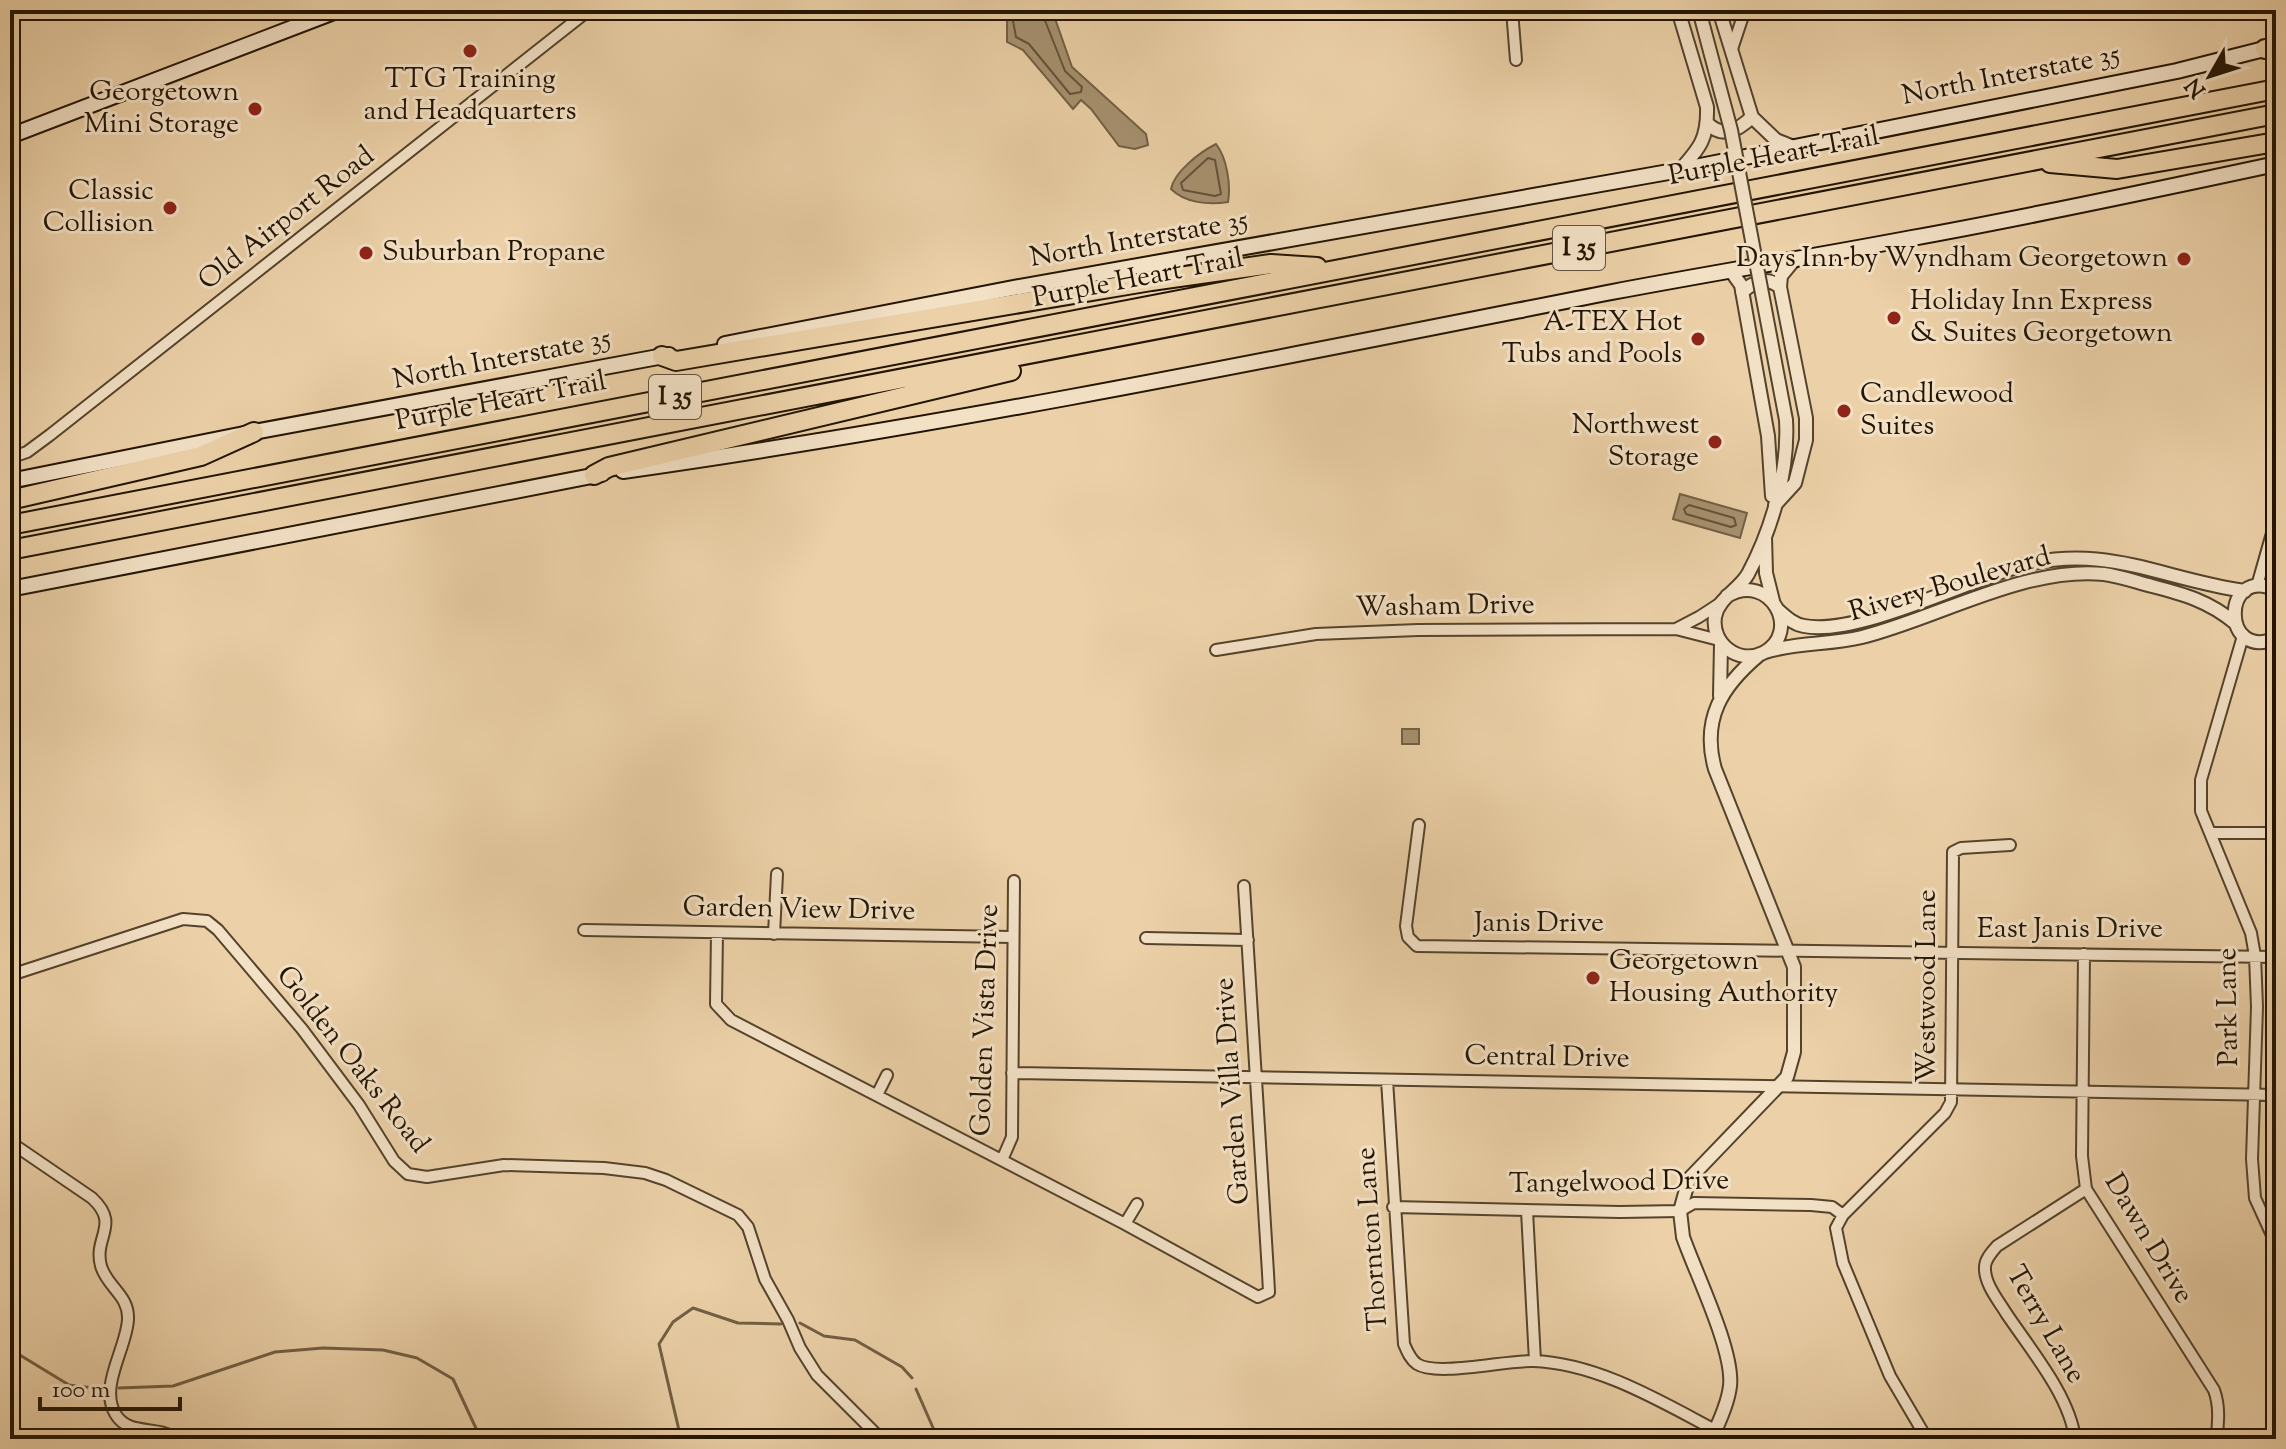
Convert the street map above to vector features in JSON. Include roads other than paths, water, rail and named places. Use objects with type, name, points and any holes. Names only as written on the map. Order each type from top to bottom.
[{"type":"highway","name":"Purple Heart Trail","points":[[10,525],[2276,89]]},
{"type":"highway","name":"Purple Heart Trail","points":[[10,550],[2276,114]]},
{"type":"highway","points":[[2027,161],[2117,169],[2276,142]]},
{"type":"highway","points":[[662,356],[676,361],[1151,281],[1271,264],[1339,269]]},
{"type":"highway","points":[[594,475],[609,467],[1115,347],[1132,336]]},
{"type":"highway","points":[[10,500],[201,456],[254,432]]},
{"type":"main road","points":[[10,136],[339,10]]},
{"type":"main road","name":"North Interstate 35","points":[[10,481],[1023,287],[1680,170],[2177,71],[2272,48]]},
{"type":"main road","points":[[10,589],[594,475],[756,452],[1042,404],[2183,185],[2276,164]]},
{"type":"street","name":"Old Airport Road","points":[[10,458],[27,452],[50,435],[589,10]]},
{"type":"street","points":[[1512,10],[1516,60]]},
{"type":"street","points":[[1678,10],[1707,107],[1702,143],[1680,170]]},
{"type":"street","points":[[1699,10],[1731,130],[1786,420],[1786,455],[1765,535],[1747,575],[1724,599],[1714,620],[1720,642],[1720,697],[1712,730],[1712,758],[1788,949],[1795,978],[1794,1052],[1787,1077],[1693,1174],[1680,1211],[1683,1237],[1729,1365],[1730,1388],[1713,1435]]},
{"type":"street","points":[[1719,10],[1752,117],[1776,140],[1791,146]]},
{"type":"street","points":[[1732,49],[1745,10]]},
{"type":"street","points":[[1707,123],[1716,131],[1726,133],[1740,128],[1752,117]]},
{"type":"street","points":[[1773,507],[1795,483],[1806,440],[1806,418],[1780,287],[1781,276],[1795,259]]},
{"type":"street","points":[[1731,271],[1742,292],[1768,436],[1773,507]]},
{"type":"street","points":[[1742,292],[1751,284],[1764,281],[1774,281],[1780,287]]},
{"type":"street","points":[[2276,519],[2251,589],[2236,602],[2235,623],[2243,636],[2257,642],[2276,638]]},
{"type":"street","points":[[1720,697],[1736,675],[1778,638],[1781,629],[1766,573],[1765,535]]},
{"type":"street","name":"Rivery Boulevard","points":[[1776,606],[1795,623],[1817,627],[1860,621],[2013,568],[2056,559],[2104,559],[2251,589],[2276,590]]},
{"type":"street","points":[[2104,559],[2105,574]]},
{"type":"street","name":"Rivery Boulevard","points":[[1762,653],[1795,645],[1844,641],[2048,577],[2105,574],[2187,594],[2213,606],[2235,623]]},
{"type":"street","points":[[1990,577],[1997,593]]},
{"type":"street","points":[[1724,599],[1744,590],[1755,590],[1776,606]]},
{"type":"street","name":"Washam Drive","points":[[1676,629],[1724,599]]},
{"type":"street","points":[[1889,612],[1895,627]]},
{"type":"street","name":"Washam Drive","points":[[1216,650],[1316,634],[1418,630],[1676,629],[1720,642]]},
{"type":"street","name":"Park Lane","points":[[2243,636],[2201,780],[2201,811],[2251,933],[2255,956],[2252,1159],[2255,1198],[2276,1244]]},
{"type":"street","points":[[1720,642],[1739,655],[1762,653]]},
{"type":"street","name":"Janis Drive","points":[[1419,825],[1406,926],[1408,937],[1417,946],[1788,949]]},
{"type":"street","points":[[2210,833],[2276,833]]},
{"type":"street","name":"Westwood Lane","points":[[1843,1215],[1945,1113],[1951,1102],[1953,852],[1961,848],[2010,845]]},
{"type":"street","points":[[774,934],[777,874]]},
{"type":"street","name":"Golden Vista Drive","points":[[1002,1160],[1012,1137],[1014,881]]},
{"type":"street","name":"Garden Villa Drive","points":[[1125,1224],[1242,1290],[1258,1297],[1269,1292],[1244,886]]},
{"type":"street","name":"Golden Oaks Road","points":[[13,976],[183,919],[207,921],[302,1029],[359,1105],[394,1161],[408,1174],[427,1177],[504,1165],[604,1168],[645,1173],[666,1180],[742,1218],[751,1233],[765,1279],[800,1348],[817,1375],[881,1439]]},
{"type":"street","name":"Garden View Drive","points":[[584,930],[1013,937]]},
{"type":"street","points":[[717,933],[714,995],[721,1013],[731,1020],[1125,1224],[1137,1204]]},
{"type":"street","points":[[1146,938],[1248,940]]},
{"type":"street","name":"East Janis Drive","points":[[1788,949],[1952,955],[2276,957]]},
{"type":"street","name":"Dawn Drive","points":[[2084,954],[2082,1156],[2086,1189],[2214,1390],[2218,1400],[2219,1422],[2216,1439]]},
{"type":"street","points":[[10,962],[13,976]]},
{"type":"street","name":"Central Drive","points":[[1012,1073],[2276,1095]]},
{"type":"street","points":[[877,1095],[887,1075]]},
{"type":"street","name":"Thornton Lane","points":[[1387,1080],[1393,1207],[1407,1354],[1416,1363],[1429,1368],[1535,1361],[1613,1379],[1713,1435],[1727,1439]]},
{"type":"street","points":[[10,1142],[92,1198],[105,1215],[101,1267],[125,1300],[129,1317],[113,1376],[111,1402],[116,1415],[132,1428],[165,1432],[176,1439]]},
{"type":"street","name":"Terry Lane","points":[[2075,1439],[2072,1420],[2061,1397],[1996,1296],[1985,1269],[1997,1246],[2086,1189]]},
{"type":"street","name":"Tangelwood Drive","points":[[1393,1207],[1680,1211],[1694,1203],[1832,1207],[1843,1215]]},
{"type":"street","points":[[1527,1211],[1535,1361]]},
{"type":"street","points":[[1843,1215],[1836,1228],[1843,1263],[1885,1365],[1927,1439]]},
{"type":"water","points":[[1003,10],[1052,10],[1072,67],[1146,134],[1148,145],[1135,149],[1119,146],[1081,100],[1073,109],[1023,50],[1007,42],[1007,20]]},
{"type":"water","points":[[1216,144],[1227,172],[1228,202],[1197,202],[1171,189],[1182,169]]},
{"type":"water","points":[[1680,494],[1747,513],[1740,538],[1673,519]]},
{"type":"water","points":[[1402,729],[1419,729],[1419,744],[1402,744]]},
{"type":"waterway","points":[[681,1439],[659,1344],[673,1322],[693,1308],[738,1323],[781,1324]]},
{"type":"waterway","points":[[800,1323],[824,1336],[855,1340],[902,1367],[912,1378]]},
{"type":"waterway","points":[[119,1388],[173,1386],[275,1352],[323,1348],[383,1350],[417,1358],[453,1379],[481,1439]]},
{"type":"waterway","points":[[10,1349],[69,1385],[102,1389]]},
{"type":"waterway","points":[[916,1389],[938,1439]]},
{"type":"place","name":"TTG Training and Headquarters","points":[[470,51]]},
{"type":"place","name":"Georgetown Mini Storage","points":[[255,109]]},
{"type":"place","name":"Classic Collision","points":[[170,208]]},
{"type":"place","name":"Suburban Propane","points":[[366,253]]},
{"type":"place","name":"Days Inn by Wyndham Georgetown","points":[[2184,259]]},
{"type":"place","name":"Holiday Inn Express & Suites Georgetown","points":[[1894,318]]},
{"type":"place","name":"A-TEX Hot Tubs and Pools","points":[[1698,339]]},
{"type":"place","name":"Candlewood Suites","points":[[1844,411]]},
{"type":"place","name":"Northwest Storage","points":[[1715,442]]},
{"type":"place","name":"Georgetown Housing Authority","points":[[1593,978]]}]
